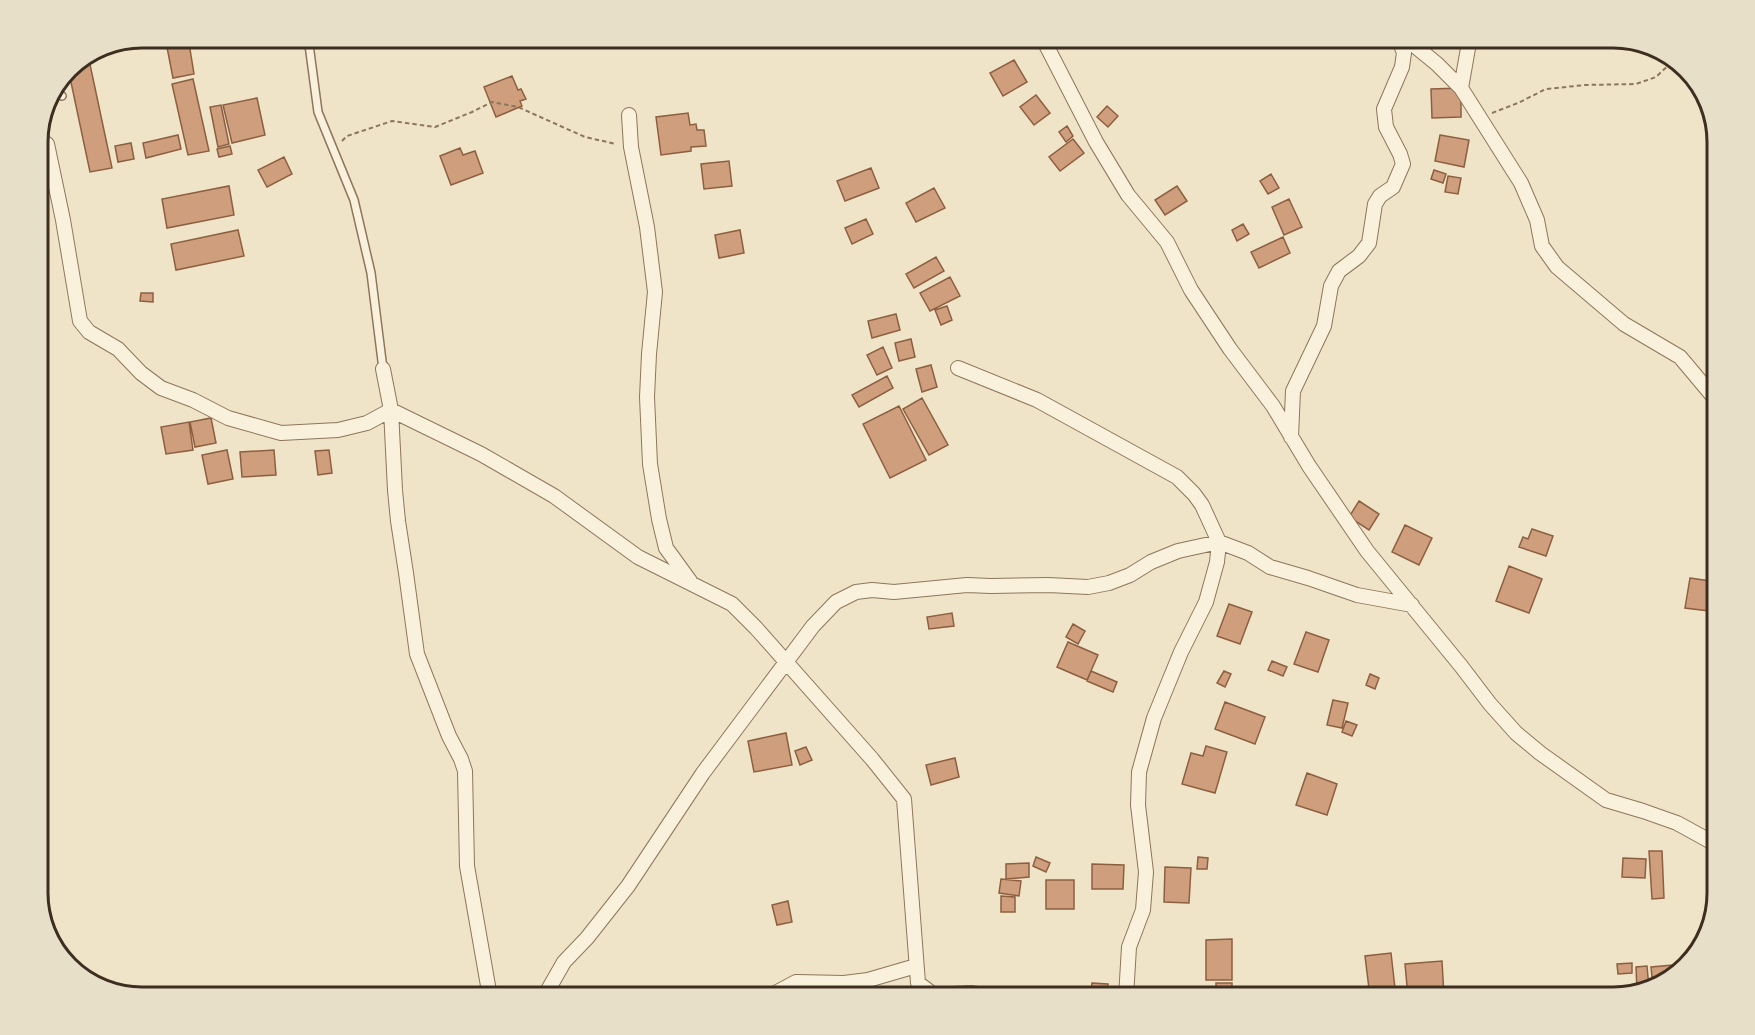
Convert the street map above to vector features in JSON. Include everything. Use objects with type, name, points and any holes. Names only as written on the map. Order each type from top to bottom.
[{"type":"street","points":[[1047,48],[1096,142],[1128,195],[1167,242],[1191,290],[1230,349],[1273,406],[1309,466],[1367,551],[1490,704],[1516,733],[1540,753],[1606,800],[1677,823],[1707,838]]},
{"type":"street","points":[[1291,437],[1293,391],[1324,326],[1331,286],[1339,271],[1359,256],[1369,243],[1375,204],[1380,196],[1393,187],[1403,164],[1401,154],[1386,127],[1384,109],[1402,67],[1404,53],[1402,48]]},
{"type":"street","points":[[1417,48],[1461,88],[1521,183],[1537,220],[1542,246],[1557,267],[1624,324],[1680,357],[1707,389]]},
{"type":"street","points":[[1461,88],[1468,48]]},
{"type":"street","points":[[629,115],[631,147],[647,227],[655,292],[648,387],[650,464],[666,548],[693,584]]},
{"type":"street","points":[[48,149],[80,321],[89,332],[118,349],[141,373],[161,388],[193,400],[228,418],[281,433],[338,430],[367,423],[391,410]]},
{"type":"street","points":[[958,368],[1037,400],[1177,477],[1202,505],[1219,542],[1217,562],[1206,603],[1181,652],[1154,718],[1139,772],[1138,805],[1146,872],[1143,910],[1130,948],[1127,987]]},
{"type":"street","points":[[383,369],[391,410],[394,490],[417,654],[465,771],[468,866],[488,987]]},
{"type":"street","points":[[391,410],[499,464],[554,496],[638,557],[732,604],[872,759],[904,799],[916,966],[918,983],[923,987]]},
{"type":"street","points":[[550,987],[564,962],[587,938],[628,886],[703,773],[785,662],[813,626],[836,602],[856,592],[872,590],[894,592],[968,585],[1088,587],[1109,583],[1130,575],[1151,562],[1178,551],[1219,542],[1248,553],[1270,567],[1357,595],[1412,605]]},
{"type":"street","points":[[787,987],[796,982],[844,983],[868,980],[916,966]]},
{"type":"street","points":[[843,987],[844,983]]},
{"type":"lane","points":[[309,48],[318,112],[354,200],[371,273],[383,369]]},
{"type":"path","points":[[1479,118],[1546,89],[1585,85],[1636,84],[1656,77],[1668,66]]},
{"type":"path","points":[[334,150],[347,136],[392,121],[435,127],[492,102],[518,107],[585,137],[631,147]]},
{"type":"building","points":[[167,48],[190,48],[194,74],[173,78]]},
{"type":"building","points":[[1014,60],[1027,82],[1003,96],[990,73]]},
{"type":"building","points":[[90,64],[112,168],[90,172],[71,81]]},
{"type":"building","points":[[512,76],[518,90],[521,89],[526,99],[520,101],[522,106],[496,117],[484,87]]},
{"type":"building","points":[[193,79],[209,151],[188,155],[172,84]]},
{"type":"building","points":[[1461,88],[1461,117],[1432,118],[1431,89]]},
{"type":"building","points":[[1036,95],[1050,113],[1034,125],[1020,107]]},
{"type":"building","points":[[257,98],[265,135],[232,143],[223,105]]},
{"type":"building","points":[[221,105],[229,144],[218,147],[210,107]]},
{"type":"building","points":[[1107,106],[1118,116],[1108,127],[1097,117]]},
{"type":"building","points":[[688,113],[690,125],[696,124],[697,130],[704,130],[706,146],[691,147],[691,151],[661,155],[656,117]]},
{"type":"building","points":[[1067,126],[1073,136],[1066,142],[1059,132]]},
{"type":"building","points":[[178,135],[181,149],[146,158],[143,143]]},
{"type":"building","points":[[1440,135],[1469,140],[1464,167],[1435,161]]},
{"type":"building","points":[[1073,139],[1084,153],[1060,171],[1049,157]]},
{"type":"building","points":[[131,143],[134,159],[118,162],[115,146]]},
{"type":"building","points":[[230,146],[232,154],[219,157],[217,149]]},
{"type":"building","points":[[460,148],[463,155],[475,151],[483,173],[451,185],[440,156]]},
{"type":"building","points":[[284,157],[292,174],[267,187],[258,170]]},
{"type":"building","points":[[729,161],[732,186],[704,189],[701,164]]},
{"type":"building","points":[[871,168],[879,188],[845,201],[837,181]]},
{"type":"building","points":[[1434,170],[1446,174],[1443,183],[1431,179]]},
{"type":"building","points":[[1271,174],[1279,188],[1268,194],[1260,181]]},
{"type":"building","points":[[1448,176],[1461,178],[1458,194],[1445,192]]},
{"type":"building","points":[[229,186],[234,215],[167,228],[162,199]]},
{"type":"building","points":[[1177,186],[1187,201],[1165,215],[1155,200]]},
{"type":"building","points":[[934,188],[945,208],[916,222],[906,203]]},
{"type":"building","points":[[1289,199],[1302,227],[1284,235],[1272,207]]},
{"type":"building","points":[[866,219],[873,234],[852,244],[845,228]]},
{"type":"building","points":[[1243,224],[1249,234],[1237,241],[1232,230]]},
{"type":"building","points":[[238,230],[244,256],[176,270],[171,244]]},
{"type":"building","points":[[740,230],[744,253],[719,258],[715,235]]},
{"type":"building","points":[[1283,237],[1290,253],[1259,268],[1251,252]]},
{"type":"building","points":[[936,257],[944,271],[914,288],[906,274]]},
{"type":"building","points":[[950,277],[960,296],[930,311],[920,293]]},
{"type":"building","points":[[141,293],[153,293],[153,302],[140,301]]},
{"type":"building","points":[[947,306],[952,320],[941,325],[935,310]]},
{"type":"building","points":[[896,314],[900,330],[872,338],[868,321]]},
{"type":"building","points":[[911,339],[915,357],[899,361],[895,343]]},
{"type":"building","points":[[883,347],[892,368],[877,375],[867,355]]},
{"type":"building","points":[[931,365],[937,387],[922,392],[916,369]]},
{"type":"building","points":[[887,376],[893,388],[859,407],[852,395]]},
{"type":"building","points":[[922,398],[948,445],[929,455],[903,409]]},
{"type":"building","points":[[899,406],[926,460],[890,478],[863,424]]},
{"type":"building","points":[[211,418],[216,443],[195,447],[190,422]]},
{"type":"building","points":[[189,422],[193,450],[166,454],[161,427]]},
{"type":"building","points":[[227,450],[233,479],[208,484],[202,455]]},
{"type":"building","points":[[274,450],[276,475],[242,477],[240,452]]},
{"type":"building","points":[[329,450],[332,473],[318,475],[315,451]]},
{"type":"building","points":[[1359,501],[1379,514],[1369,530],[1349,517]]},
{"type":"building","points":[[1405,525],[1432,538],[1419,565],[1392,552]]},
{"type":"building","points":[[1532,529],[1553,536],[1546,556],[1519,547],[1523,537],[1528,539]]},
{"type":"building","points":[[1509,566],[1542,579],[1529,613],[1496,601]]},
{"type":"building","points":[[1690,578],[1707,581],[1707,611],[1685,608]]},
{"type":"building","points":[[1229,604],[1252,612],[1240,644],[1217,636]]},
{"type":"building","points":[[952,613],[954,626],[929,629],[927,617]]},
{"type":"building","points":[[1073,624],[1085,631],[1078,644],[1066,637]]},
{"type":"building","points":[[1306,632],[1329,640],[1318,672],[1294,664]]},
{"type":"building","points":[[1068,642],[1098,655],[1087,680],[1057,667]]},
{"type":"building","points":[[1272,661],[1287,667],[1283,676],[1268,670]]},
{"type":"building","points":[[1091,671],[1117,682],[1113,692],[1087,681]]},
{"type":"building","points":[[1224,671],[1231,674],[1225,687],[1217,683]]},
{"type":"building","points":[[1370,674],[1379,678],[1375,689],[1366,685]]},
{"type":"building","points":[[1333,700],[1348,703],[1342,728],[1327,725]]},
{"type":"building","points":[[1225,702],[1265,717],[1255,744],[1215,729]]},
{"type":"building","points":[[1346,721],[1357,725],[1352,736],[1342,732]]},
{"type":"building","points":[[786,733],[792,765],[754,772],[748,741]]},
{"type":"building","points":[[1206,746],[1227,752],[1215,793],[1182,784],[1191,753],[1203,756]]},
{"type":"building","points":[[806,747],[812,760],[800,765],[795,751]]},
{"type":"building","points":[[955,758],[959,777],[931,785],[926,765]]},
{"type":"building","points":[[1307,773],[1337,784],[1327,815],[1296,805]]},
{"type":"building","points":[[1649,851],[1662,851],[1664,898],[1652,899]]},
{"type":"building","points":[[1036,857],[1050,863],[1046,872],[1033,866]]},
{"type":"building","points":[[1198,857],[1208,858],[1207,869],[1197,869]]},
{"type":"building","points":[[1623,858],[1646,859],[1645,878],[1622,877]]},
{"type":"building","points":[[1029,863],[1029,877],[1006,879],[1006,864]]},
{"type":"building","points":[[1092,864],[1124,865],[1123,889],[1092,889]]},
{"type":"building","points":[[1165,867],[1191,868],[1189,903],[1164,902]]},
{"type":"building","points":[[1001,879],[1021,881],[1019,896],[999,893]]},
{"type":"building","points":[[1046,880],[1074,880],[1074,909],[1046,909]]},
{"type":"building","points":[[1001,896],[1015,897],[1015,912],[1001,912]]},
{"type":"building","points":[[788,901],[792,922],[777,925],[772,905]]},
{"type":"building","points":[[1232,939],[1232,980],[1206,980],[1206,940]]},
{"type":"building","points":[[1391,953],[1395,987],[1369,987],[1365,956]]},
{"type":"building","points":[[1442,961],[1443,987],[1407,987],[1405,964]]},
{"type":"building","points":[[1632,963],[1632,973],[1618,974],[1617,964]]},
{"type":"building","points":[[1673,965],[1652,978],[1651,967]]},
{"type":"building","points":[[1647,966],[1648,980],[1637,984],[1636,967]]},
{"type":"building","points":[[1092,983],[1108,984],[1108,987],[1091,987]]},
{"type":"building","points":[[1216,983],[1232,983],[1232,987],[1216,987]]}]
